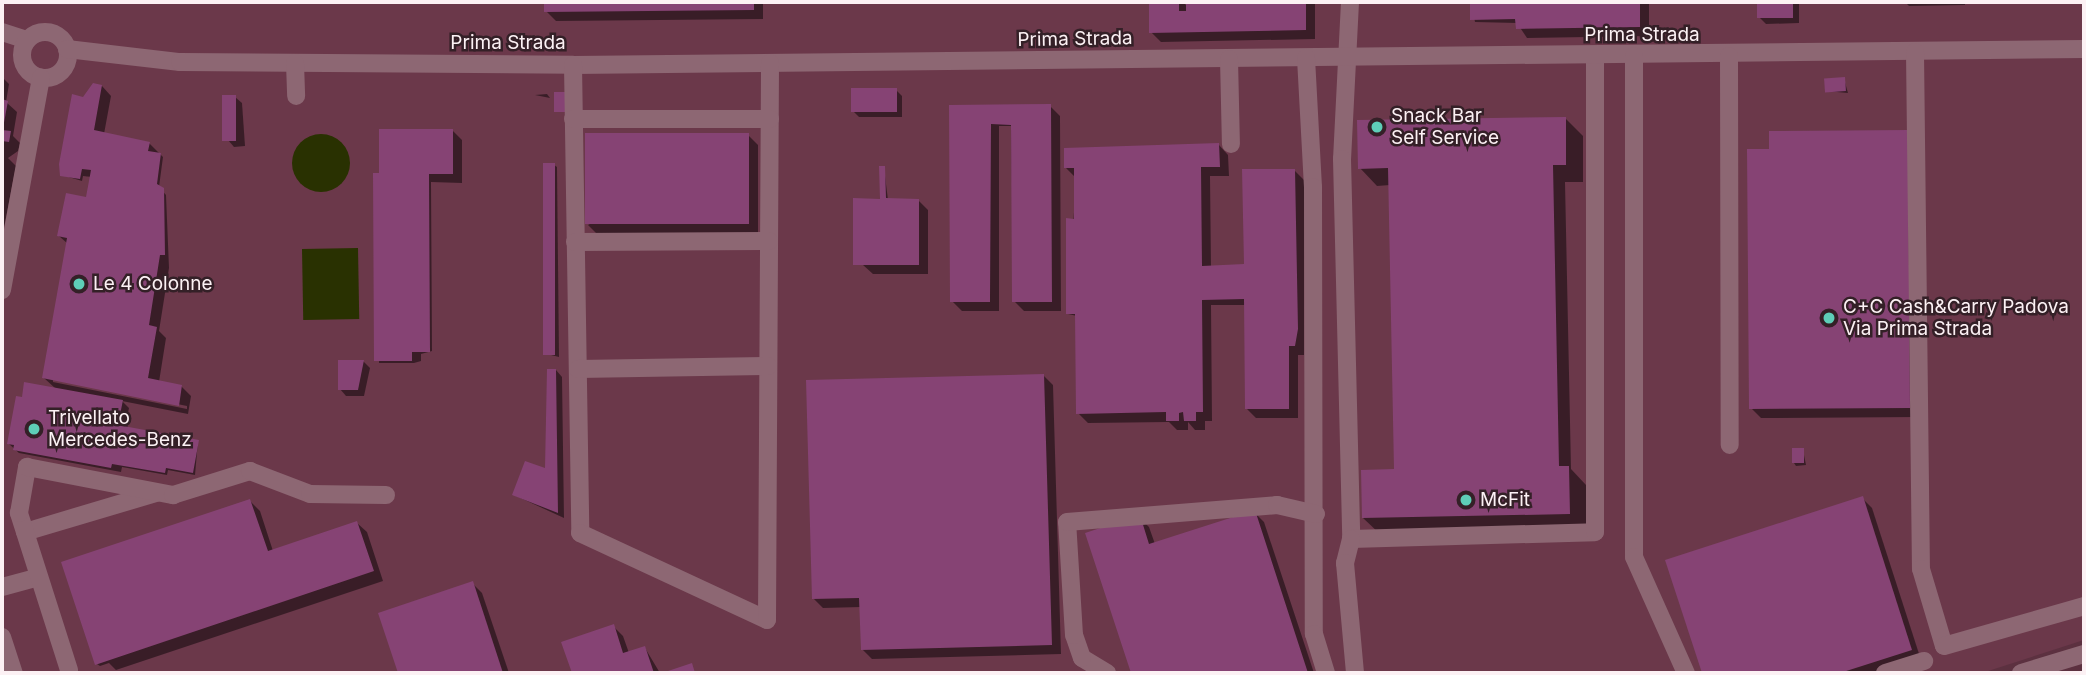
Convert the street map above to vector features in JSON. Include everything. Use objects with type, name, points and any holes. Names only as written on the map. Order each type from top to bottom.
[{"type":"street","points":[[1350,2],[1350,58],[1342,88],[1351,539],[1345,564],[1355,673]]},
{"type":"street","name":"Prima Strada","points":[[2,32],[27,40],[51,33],[67,49],[180,62],[295,63],[573,65],[1728,56],[2084,49]]},
{"type":"street","points":[[27,40],[23,65],[41,78]]},
{"type":"street","points":[[41,78],[62,71],[67,49]]},
{"type":"street","points":[[1915,52],[1921,569],[1944,646],[2084,606]]},
{"type":"street","points":[[1351,539],[1595,532],[1595,56]]},
{"type":"street","points":[[1634,56],[1634,557],[1686,673]]},
{"type":"street","points":[[1728,56],[1730,445]]},
{"type":"street","points":[[1306,58],[1313,187],[1316,514],[1314,634],[1326,673]]},
{"type":"street","points":[[1229,59],[1231,144]]},
{"type":"street","points":[[295,63],[296,96]]},
{"type":"street","points":[[573,65],[580,533],[767,620],[770,63]]},
{"type":"street","points":[[2,290],[41,78]]},
{"type":"street","points":[[573,119],[770,119]]},
{"type":"street","points":[[575,243],[769,241]]},
{"type":"street","points":[[578,369],[768,366]]},
{"type":"street","points":[[69,670],[19,513],[27,467],[173,495],[250,471],[310,494],[386,495]]},
{"type":"street","points":[[25,532],[158,492]]},
{"type":"street","points":[[1107,673],[1082,658],[1074,635],[1067,522],[1277,505],[1316,514]]},
{"type":"street","points":[[2,587],[39,577]]},
{"type":"street","points":[[2,637],[14,673]]},
{"type":"street","points":[[2021,673],[2084,654]]},
{"type":"street","points":[[1885,673],[1924,661]]},
{"type":"shaded area","points":[[2,2],[2084,2],[2084,640],[1982,673],[2,673]]},
{"type":"shaded area","points":[[321,134],[342,142],[350,163],[342,184],[321,192],[300,184],[292,163],[300,142]]},
{"type":"shaded area","points":[[358,248],[359,319],[303,320],[302,249]]},
{"type":"building","points":[[544,2],[754,2],[754,10],[544,12]]},
{"type":"building","points":[[1149,2],[1179,2],[1179,11],[1186,11],[1186,2],[1306,2],[1306,30],[1149,33]]},
{"type":"building","points":[[1470,2],[1640,2],[1640,27],[1516,29],[1515,19],[1470,20]]},
{"type":"building","points":[[1757,2],[1793,2],[1793,18],[1757,18]]},
{"type":"building","points":[[1845,77],[1846,91],[1825,92],[1824,78]]},
{"type":"building","points":[[93,83],[102,85],[94,130],[150,142],[148,151],[161,153],[157,184],[164,188],[165,255],[160,255],[149,325],[157,327],[148,378],[182,385],[179,406],[42,378],[67,238],[57,236],[66,193],[86,197],[91,170],[82,169],[80,179],[60,176],[59,164],[72,94],[83,97]]},
{"type":"building","points":[[851,88],[897,88],[897,112],[851,112]]},
{"type":"building","points":[[554,92],[566,92],[566,112],[554,112]]},
{"type":"building","points":[[222,95],[236,95],[236,141],[222,141]]},
{"type":"building","points":[[2,99],[8,101],[3,128],[2,128]]},
{"type":"building","points":[[1051,104],[1052,302],[1012,302],[1011,125],[991,124],[990,302],[950,302],[949,105]]},
{"type":"building","points":[[1566,117],[1566,165],[1553,165],[1559,466],[1569,466],[1570,514],[1362,518],[1361,470],[1394,469],[1388,168],[1358,169],[1357,120]]},
{"type":"building","points":[[379,129],[453,129],[453,174],[429,174],[430,352],[412,352],[412,361],[374,361],[373,173],[379,173]]},
{"type":"building","points":[[2,130],[11,131],[9,142],[2,141]]},
{"type":"building","name":"C+C Cash&Carry Padova Via Prima Strada","points":[[1908,130],[1910,408],[1749,409],[1747,149],[1769,149],[1769,131]]},
{"type":"building","points":[[585,133],[749,133],[749,224],[585,224]]},
{"type":"building","points":[[1219,143],[1220,167],[1201,167],[1202,266],[1244,264],[1242,169],[1295,169],[1298,329],[1295,346],[1289,346],[1289,409],[1245,409],[1244,299],[1202,300],[1203,412],[1196,412],[1196,421],[1184,421],[1183,412],[1179,413],[1179,421],[1166,421],[1166,412],[1076,414],[1075,314],[1066,314],[1066,218],[1074,219],[1074,168],[1064,168],[1064,148]]},
{"type":"building","points":[[543,163],[555,163],[555,355],[543,355]]},
{"type":"building","points":[[879,166],[885,166],[886,198],[919,199],[919,265],[853,265],[853,198],[880,199]]},
{"type":"building","points":[[338,360],[364,360],[358,390],[338,390]]},
{"type":"building","points":[[547,369],[556,369],[558,513],[512,495],[525,461],[545,468]]},
{"type":"building","points":[[1044,374],[1052,645],[861,650],[859,598],[812,599],[806,380]]},
{"type":"building","points":[[24,382],[123,400],[118,425],[199,440],[193,473],[166,468],[165,473],[112,464],[111,468],[13,450],[14,445],[7,444],[16,396],[22,397]]},
{"type":"building","points":[[1792,448],[1804,448],[1804,463],[1792,463]]},
{"type":"building","points":[[1863,496],[1912,650],[1840,673],[1702,673],[1665,560]]},
{"type":"building","points":[[250,499],[268,551],[357,521],[374,571],[95,665],[61,562]]},
{"type":"building","points":[[1255,510],[1308,673],[1131,673],[1085,533],[1140,515],[1149,544]]},
{"type":"building","points":[[473,581],[503,673],[398,673],[378,613]]},
{"type":"building","points":[[614,624],[623,653],[645,646],[654,673],[572,673],[561,642]]},
{"type":"building","points":[[692,663],[695,673],[662,673]]},
{"type":"place","name":"Snack Bar Self Service","points":[[1377,127]]},
{"type":"place","name":"Le 4 Colonne","points":[[79,284]]},
{"type":"place","name":"C+C Cash&Carry Padova Via Prima Strada","points":[[1829,318]]},
{"type":"place","name":"Trivellato Mercedes-Benz","points":[[34,429]]},
{"type":"place","name":"McFit","points":[[1466,500]]}]
